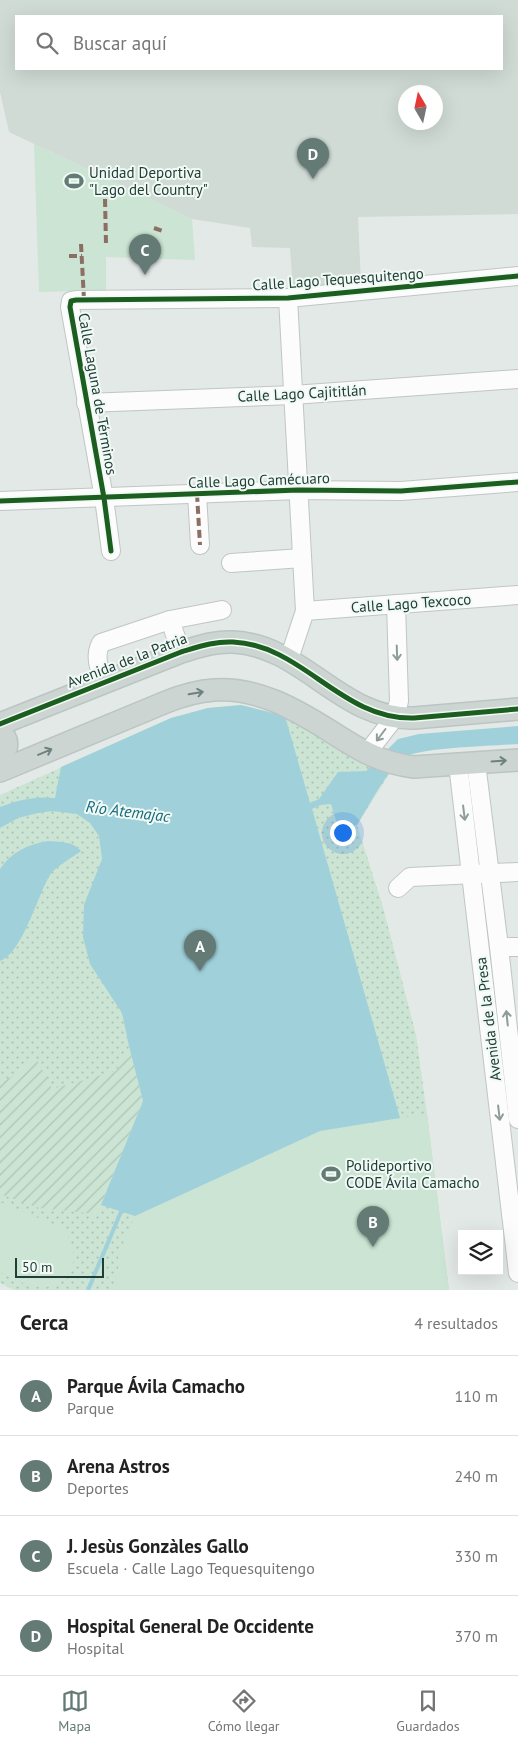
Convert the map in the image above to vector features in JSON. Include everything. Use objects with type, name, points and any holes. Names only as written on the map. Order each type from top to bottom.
[{"type":"main road","name":"Avenida de la Patria","points":[[0,724],[104,681],[181,652],[208,644],[233,642],[259,646],[289,659],[323,684],[358,706],[372,712],[395,717],[414,718],[518,709]]},
{"type":"main road","points":[[0,771],[187,694],[213,690],[238,690],[284,704],[378,758],[414,767],[518,760]]},
{"type":"main road","points":[[0,732],[4,734],[7,742],[6,750],[0,756]]},
{"type":"street","name":"Calle Lago Tequesquitengo","points":[[71,301],[288,298],[518,276]]},
{"type":"street","points":[[288,298],[305,611],[289,659]]},
{"type":"street","name":"Calle Laguna de Términos","points":[[71,301],[70,307],[104,498],[111,551]]},
{"type":"street","name":"Calle Lago Cajititlán","points":[[86,403],[293,395],[518,379]]},
{"type":"street","name":"Calle Lago Camécuaro","points":[[0,502],[298,490],[401,491],[518,482]]},
{"type":"street","points":[[197,494],[200,545]]},
{"type":"street","points":[[231,563],[302,558]]},
{"type":"street","name":"Calle Lago Texcoco","points":[[305,611],[518,595]]},
{"type":"street","points":[[378,758],[395,717],[399,701],[396,604]]},
{"type":"street","points":[[104,681],[97,656],[101,643],[170,620],[222,610]]},
{"type":"street","points":[[170,620],[181,652]]},
{"type":"street","name":"Avenida de la Presa","points":[[467,764],[489,874],[500,947],[515,1064],[518,1119]]},
{"type":"street","name":"Avenida de la Presa","points":[[467,764],[471,874],[518,1274]]},
{"type":"street","points":[[398,888],[410,877],[518,872]]},
{"type":"street","points":[[500,947],[518,947]]},
{"type":"street","points":[[493,1064],[515,1064]]},
{"type":"shaded area","points":[[0,0],[518,0],[518,214],[358,217],[361,284],[293,290],[290,248],[252,247],[250,228],[192,219],[9,132],[0,92]]},
{"type":"green space","name":"Unidad Deportiva \"Lago del Country\"","points":[[34,144],[192,219],[195,260],[106,257],[106,290],[39,292]]},
{"type":"green space","points":[[241,705],[285,716],[391,771],[357,825],[383,907],[416,1035],[449,1290],[14,1290],[0,1283],[0,795],[171,718],[208,708]]},
{"type":"green space","points":[[129,1046],[143,1101],[97,1214],[39,1208],[0,1194],[0,1081],[10,1078],[36,1058],[52,1089],[116,1071]]},
{"type":"green space","name":"Polideportivo CODE Ávila Camacho","points":[[427,1114],[449,1290],[111,1290],[118,1273],[118,1255],[135,1216],[320,1131]]},
{"type":"green space","points":[[0,1202],[60,1227],[72,1245],[74,1255],[73,1264],[63,1280],[54,1285],[38,1287],[21,1282],[0,1272]]},
{"type":"water","name":"Río Atemajac","points":[[241,705],[285,716],[310,803],[319,799],[338,772],[366,771],[398,739],[419,734],[518,726],[518,744],[440,749],[424,751],[403,758],[384,780],[357,825],[339,830],[331,804],[321,805],[312,809],[400,1118],[320,1131],[135,1216],[101,1205],[143,1101],[122,1013],[90,964],[83,937],[84,905],[102,859],[99,836],[90,823],[77,814],[52,811],[18,818],[0,828],[0,807],[27,799],[55,798],[61,767],[171,718],[208,708]]},
{"type":"water","points":[[48,841],[74,845],[81,851],[52,872],[22,936],[8,956],[0,961],[0,869],[15,853]]},
{"type":"waterway","points":[[88,1290],[123,1207]]},
{"type":"marked path","points":[[105,199],[106,244]]},
{"type":"marked path","points":[[154,228],[163,231]]},
{"type":"marked path","points":[[81,244],[84,300]]},
{"type":"marked path","points":[[69,256],[82,256]]},
{"type":"marked path","points":[[197,494],[200,545]]},
{"type":"cycle path","points":[[111,551],[104,498],[70,307],[71,301],[288,298],[518,276]]},
{"type":"cycle path","points":[[0,501],[298,490],[401,491],[518,482]]},
{"type":"cycle path","points":[[0,724],[181,652],[220,642],[258,646],[281,655],[343,696],[365,707],[388,715],[414,718],[518,709]]},
{"type":"place","name":"Hospital General De Occidente","points":[[313,179]]},
{"type":"place","name":"Unidad Deportiva \"Lago del Country\"","points":[[74,181]]},
{"type":"place","name":"J. Jesùs Gonzàles Gallo","points":[[145,275]]},
{"type":"place","name":"Parque Ávila Camacho","points":[[200,971]]},
{"type":"place","name":"Polideportivo CODE Ávila Camacho","points":[[331,1174]]},
{"type":"place","name":"Arena Astros","points":[[373,1247]]}]
